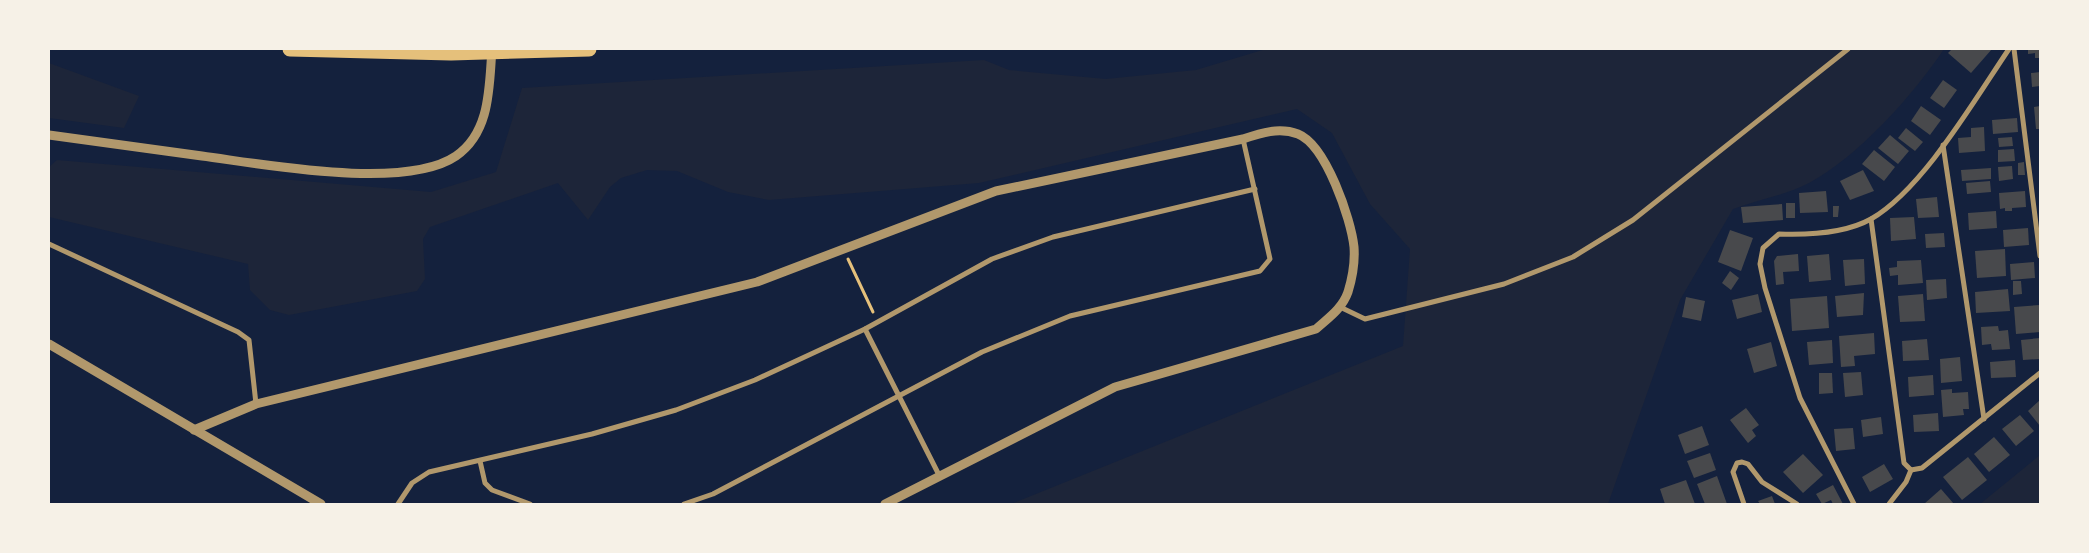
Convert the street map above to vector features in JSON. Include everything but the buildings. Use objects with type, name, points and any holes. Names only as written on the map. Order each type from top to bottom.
[{"type":"highway","points":[[290,49],[451,53],[589,49]]},
{"type":"street","points":[[49,135],[330,173],[398,171],[434,166],[456,155],[475,135],[487,112],[492,49]]},
{"type":"street","points":[[1340,307],[1365,319],[1504,284],[1573,256],[1633,220],[1848,49]]},
{"type":"street","points":[[1854,504],[1800,398],[1760,264],[1763,248],[1779,234],[1804,235],[1837,230],[1871,219],[1908,189],[1943,145],[2009,49]]},
{"type":"street","points":[[2014,49],[2040,256]]},
{"type":"street","points":[[194,430],[256,404],[757,282],[996,191],[1243,139],[1273,130],[1299,134],[1318,151],[1331,174],[1347,218],[1354,248],[1351,277],[1340,307],[1316,329],[1115,387],[885,504]]},
{"type":"street","points":[[684,504],[713,494],[982,352],[1070,316],[1260,271],[1270,259],[1243,139]]},
{"type":"street","points":[[1943,145],[1984,419]]},
{"type":"street","points":[[398,504],[412,483],[429,472],[592,434],[676,410],[755,380],[865,329],[992,260],[1053,237],[1255,189]]},
{"type":"street","points":[[1871,219],[1904,463],[1911,470]]},
{"type":"street","points":[[49,244],[238,332],[249,340],[256,404]]},
{"type":"street","points":[[865,329],[940,477]]},
{"type":"street","points":[[49,344],[321,504]]},
{"type":"street","points":[[1911,470],[1922,468],[2040,373]]},
{"type":"street","points":[[480,461],[485,483],[492,490],[530,504]]},
{"type":"street","points":[[1744,504],[1733,472],[1738,463],[1742,462],[1748,464],[1762,482],[1797,504]]},
{"type":"street","points":[[1888,504],[1906,482],[1911,470]]},
{"type":"path","points":[[844,250],[868,300]]},
{"type":"shaded area","points":[[1266,49],[1944,49],[1917,85],[1884,123],[1846,158],[1809,183],[1733,209],[1680,300],[1608,504],[1011,504],[1403,346],[1410,249],[1370,204],[1332,133],[1297,109],[979,183],[769,200],[728,192],[677,171],[647,170],[621,178],[610,187],[588,220],[558,183],[430,227],[423,239],[425,279],[417,291],[289,315],[270,310],[250,290],[248,264],[49,217],[49,167],[57,160],[431,192],[496,172],[522,88],[984,60],[1009,70],[1106,79],[1196,70]]},
{"type":"shaded area","points":[[49,63],[139,96],[124,128],[49,118]]},
{"type":"shaded area","points":[[2040,455],[2040,504],[1980,504]]}]
